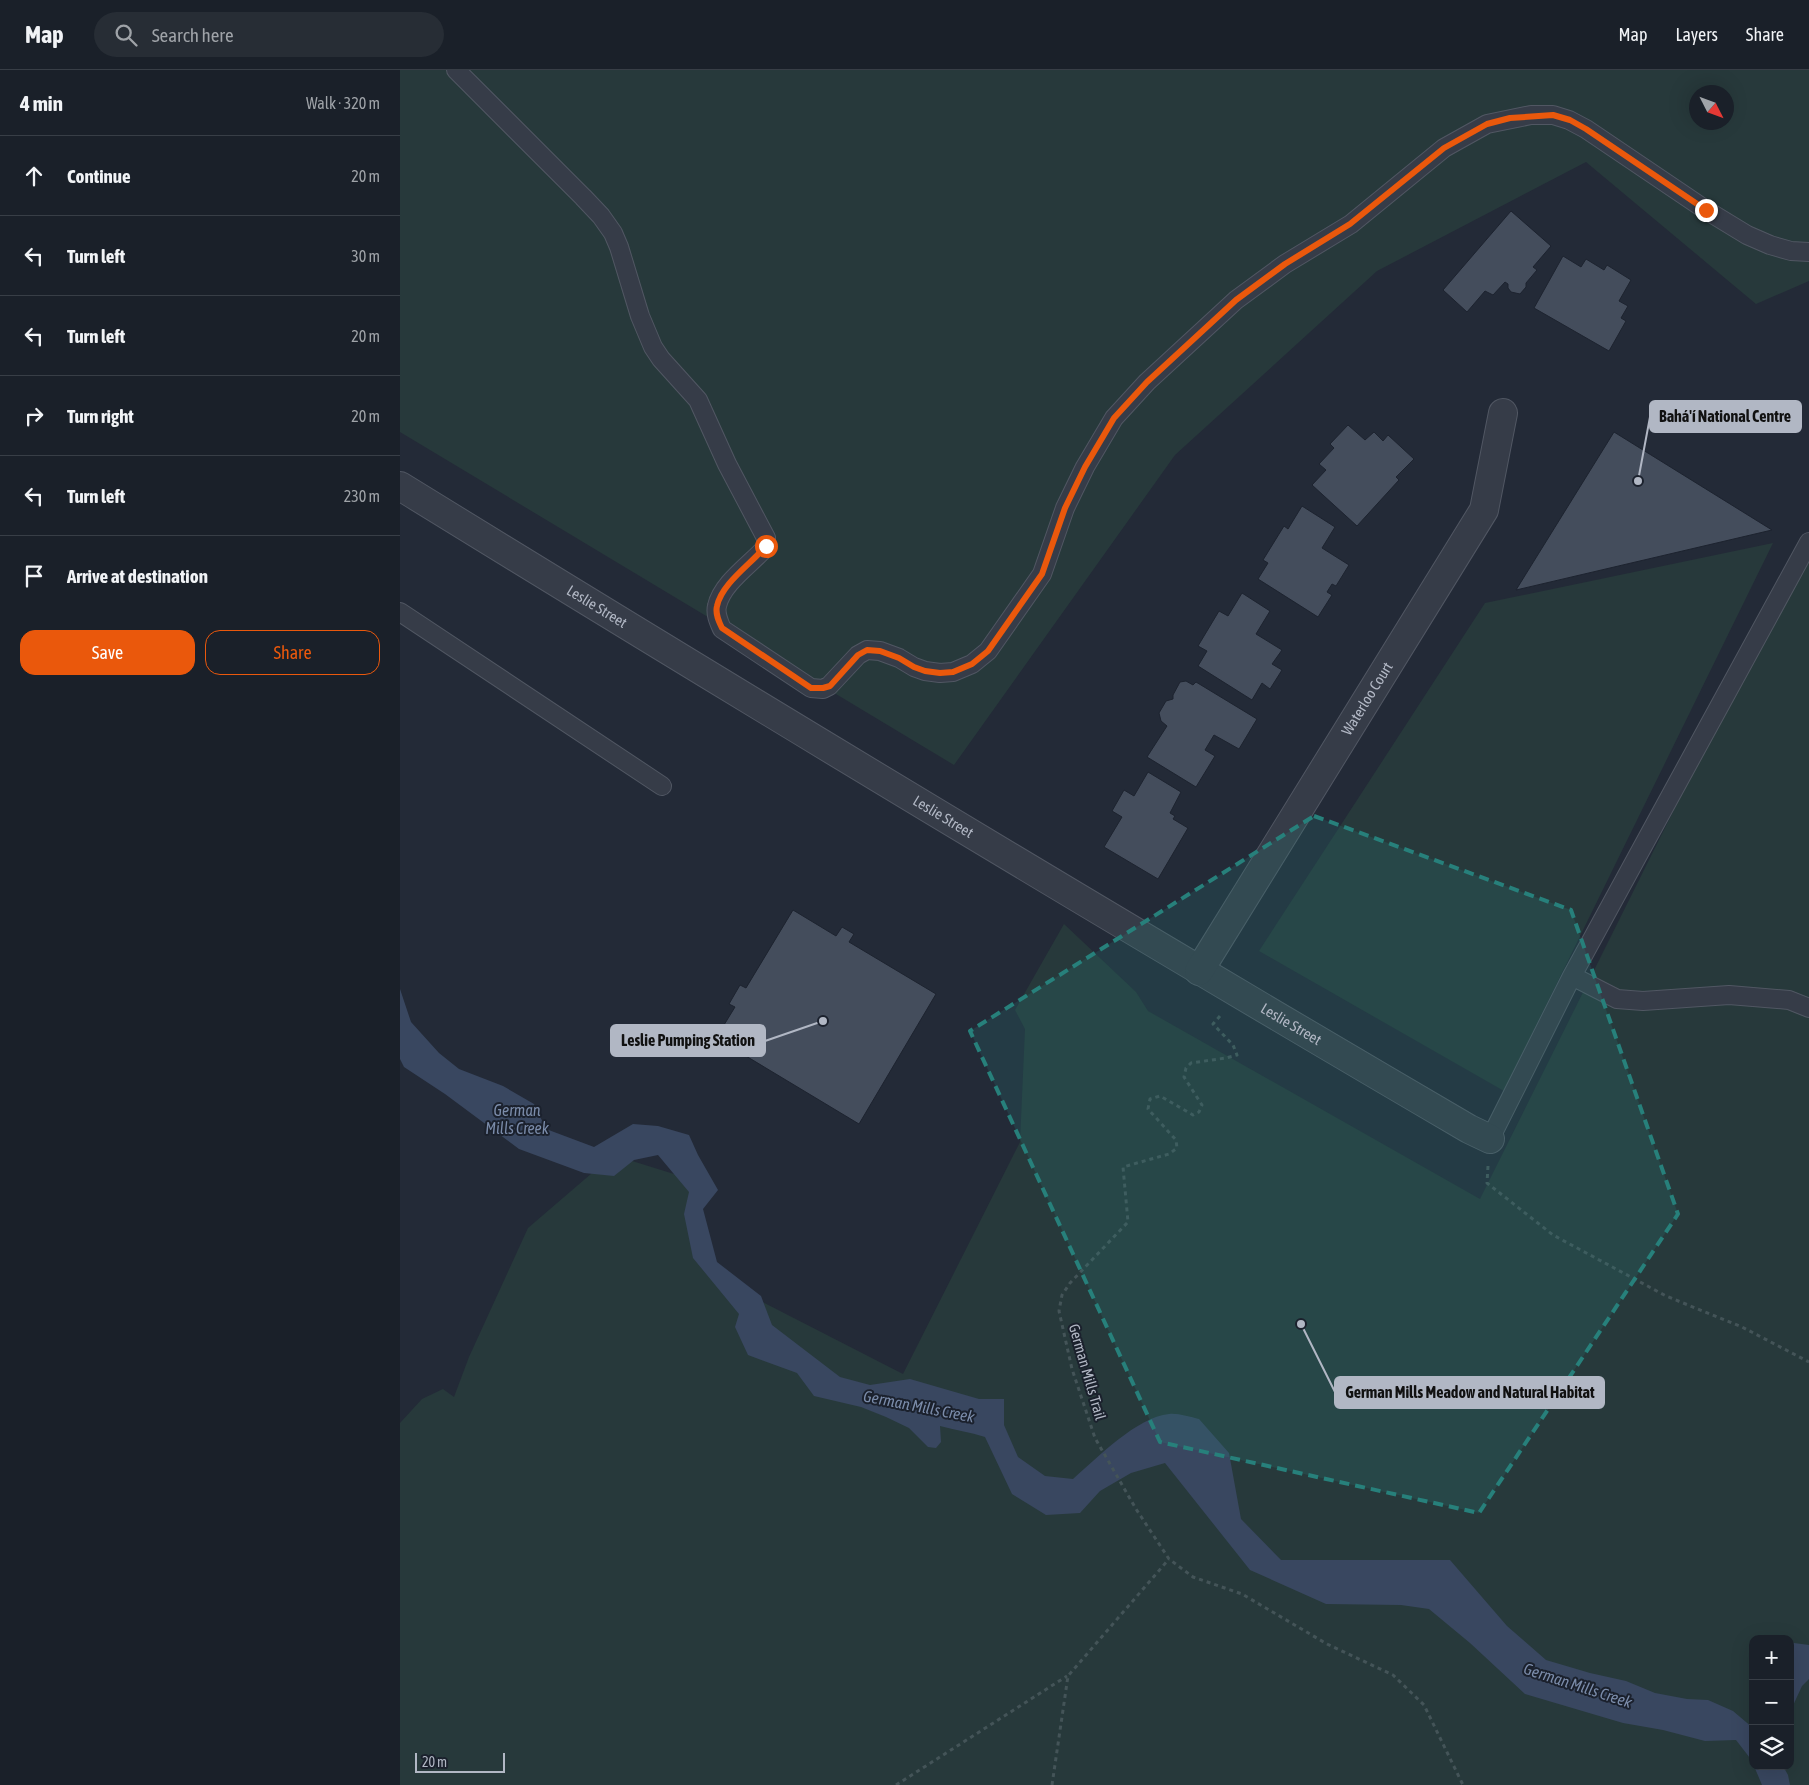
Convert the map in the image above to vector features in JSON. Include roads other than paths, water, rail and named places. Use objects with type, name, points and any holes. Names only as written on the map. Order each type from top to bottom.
[{"type":"street","name":"Waterloo Court","points":[[1199,971],[1484,510],[1503,413]]},
{"type":"street","name":"Leslie Street","points":[[400,489],[1199,971],[1490,1140]]},
{"type":"lane","points":[[456,70],[583,197],[601,216],[612,233],[620,247],[640,316],[652,346],[660,359],[698,400],[727,464],[766,538],[766,546],[724,591],[717,606],[718,620],[722,628],[811,688],[830,686],[858,655],[867,650],[880,651],[899,658],[914,667],[940,673],[953,672],[972,664],[988,651],[1042,574],[1065,508],[1085,467],[1114,418],[1147,382],[1236,300],[1285,264],[1350,224],[1444,148],[1487,124],[1531,116],[1553,115],[1570,120],[1747,235],[1770,245],[1791,251],[1809,252]]},
{"type":"lane","points":[[1490,1140],[1572,976],[1809,542]]},
{"type":"lane","points":[[400,612],[662,786]]},
{"type":"lane","points":[[1572,976],[1617,1000],[1729,994],[1789,1000],[1809,1008]]},
{"type":"water","name":"German Mills Creek","points":[[400,989],[411,1022],[439,1053],[459,1069],[503,1086],[534,1104],[546,1129],[594,1147],[633,1124],[658,1126],[689,1135],[718,1190],[703,1209],[717,1262],[761,1296],[772,1325],[840,1377],[870,1385],[910,1379],[979,1399],[1004,1399],[1004,1425],[1018,1457],[1045,1476],[1073,1479],[1105,1450],[1131,1430],[1157,1417],[1173,1414],[1199,1419],[1229,1453],[1241,1519],[1281,1560],[1450,1560],[1507,1626],[1546,1660],[1626,1681],[1655,1693],[1687,1699],[1708,1700],[1733,1711],[1749,1725],[1749,1757],[1736,1740],[1705,1741],[1663,1730],[1623,1723],[1525,1694],[1470,1643],[1429,1609],[1401,1605],[1326,1604],[1250,1570],[1165,1463],[1131,1473],[1100,1491],[1080,1513],[1046,1515],[1012,1494],[985,1437],[940,1426],[941,1442],[936,1448],[928,1447],[909,1428],[886,1417],[861,1407],[814,1396],[797,1373],[748,1355],[735,1327],[739,1314],[693,1258],[684,1214],[689,1192],[658,1155],[634,1160],[614,1176],[584,1173],[519,1149],[445,1094],[404,1067],[400,1059]]},
{"type":"water","points":[[1794,1643],[1809,1645],[1809,1679],[1802,1686],[1794,1703]]},
{"type":"water","points":[[1756,1770],[1785,1770],[1790,1785],[1762,1785]]},
{"type":"place","name":"Bahá'í National Centre","points":[[1638,481]]},
{"type":"place","name":"Leslie Pumping Station","points":[[823,1021]]},
{"type":"place","name":"German Mills Meadow and Natural Habitat","points":[[1301,1324]]}]
